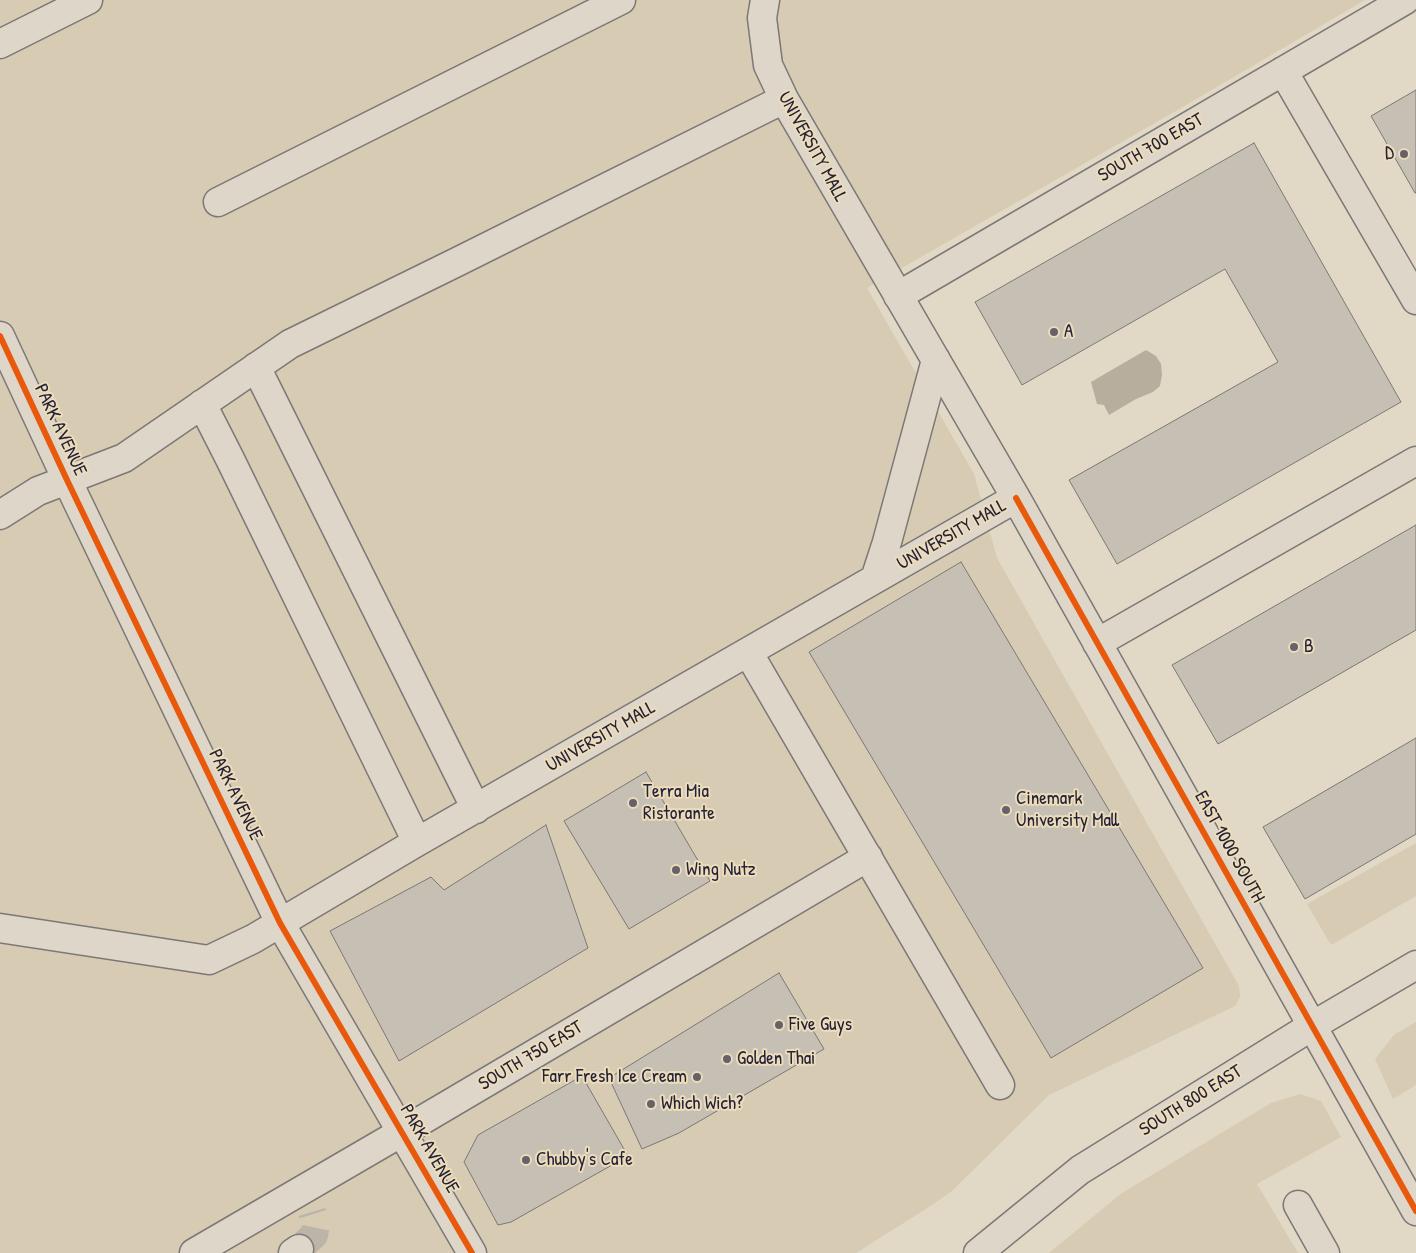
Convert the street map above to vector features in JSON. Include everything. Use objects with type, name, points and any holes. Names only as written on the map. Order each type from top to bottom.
[{"type":"street","points":[[0,44],[88,0]]},
{"type":"street","points":[[218,202],[621,0]]},
{"type":"street","name":"UNIVERSITY MALL","points":[[0,928],[209,960],[280,923],[417,842],[1016,498],[936,360],[895,306],[784,98],[768,65],[762,18],[765,0]]},
{"type":"street","name":"SOUTH 700 EAST","points":[[895,306],[1283,71],[1405,0]]},
{"type":"street","points":[[1283,71],[1416,300]]},
{"type":"street","points":[[0,515],[38,491],[124,458],[290,344],[455,264],[784,98]]},
{"type":"street","name":"PARK AVENUE","points":[[0,336],[67,480],[280,923],[472,1253]]},
{"type":"street","points":[[875,579],[887,542],[936,360]]},
{"type":"street","points":[[256,367],[476,809]]},
{"type":"street","points":[[202,404],[417,842]]},
{"type":"street","points":[[1097,643],[1416,461]]},
{"type":"street","name":"EAST 1000 SOUTH","points":[[1016,498],[1416,1211]]},
{"type":"street","points":[[748,652],[1000,1085]]},
{"type":"street","name":"SOUTH 750 EAST","points":[[194,1253],[229,1246],[306,1202],[402,1132],[868,857]]},
{"type":"street","name":"SOUTH 800 EAST","points":[[990,1249],[1080,1170],[1312,1026],[1416,965]]},
{"type":"street","points":[[1298,1205],[1325,1253]]},
{"type":"shaded area","points":[[0,0],[1365,0],[867,288],[974,474],[997,558],[1239,986],[1240,997],[1235,1006],[1049,1095],[952,1191],[856,1253],[0,1253]]},
{"type":"shaded area","points":[[799,0],[880,0],[880,17],[827,46],[824,54],[806,49],[798,36]]},
{"type":"shaded area","points":[[878,23],[889,25],[900,31],[965,146],[965,158],[960,168],[913,197],[901,196],[890,192],[819,72],[820,62],[824,54]]},
{"type":"shaded area","points":[[1146,350],[1156,356],[1161,364],[1160,386],[1153,392],[1136,399],[1109,415],[1104,405],[1097,404],[1091,382]]},
{"type":"shaded area","points":[[1416,843],[1416,896],[1331,945],[1307,904]]},
{"type":"shaded area","points":[[1416,1022],[1416,1085],[1393,1099],[1375,1059],[1394,1035]]},
{"type":"shaded area","points":[[1300,1094],[1321,1101],[1341,1137],[1257,1184],[1298,1253],[1049,1253],[1122,1193],[1271,1103]]},
{"type":"building","name":"D","points":[[1416,90],[1416,193],[1415,193],[1371,116]]},
{"type":"building","name":"A","points":[[1254,143],[1401,402],[1117,564],[1069,480],[1278,362],[1225,269],[1022,385],[975,302]]},
{"type":"building","name":"B","points":[[1416,525],[1416,630],[1218,744],[1172,665]]},
{"type":"building","name":"Cinemark University Mall","points":[[961,562],[1203,968],[1051,1058],[809,652]]},
{"type":"building","points":[[1416,738],[1416,834],[1305,899],[1263,827]]},
{"type":"building","points":[[646,772],[710,881],[629,929],[564,821]]},
{"type":"building","points":[[546,825],[588,948],[399,1061],[330,931],[431,877],[444,890]]},
{"type":"building","points":[[779,973],[824,1049],[679,1133],[642,1149],[609,1078]]},
{"type":"building","points":[[582,1076],[628,1156],[511,1222],[498,1225],[464,1162],[478,1135]]},
{"type":"tunnel","points":[[299,1249],[314,1235],[316,1225],[312,1212]]},
{"type":"cycle path","points":[[0,336],[67,480],[280,923],[472,1253]]},
{"type":"cycle path","points":[[1016,498],[1416,1211]]},
{"type":"place","name":"D","points":[[1404,154]]},
{"type":"place","name":"A","points":[[1054,332]]},
{"type":"place","name":"B","points":[[1294,647]]},
{"type":"place","name":"Terra Mia Ristorante","points":[[633,803]]},
{"type":"place","name":"Cinemark University Mall","points":[[1006,810]]},
{"type":"place","name":"Wing Nutz","points":[[676,870]]},
{"type":"place","name":"Five Guys","points":[[779,1025]]},
{"type":"place","name":"Golden Thai","points":[[727,1059]]},
{"type":"place","name":"Farr Fresh Ice Cream","points":[[697,1077]]},
{"type":"place","name":"Which Wich?","points":[[651,1104]]},
{"type":"place","name":"Chubby's Cafe","points":[[526,1160]]}]
